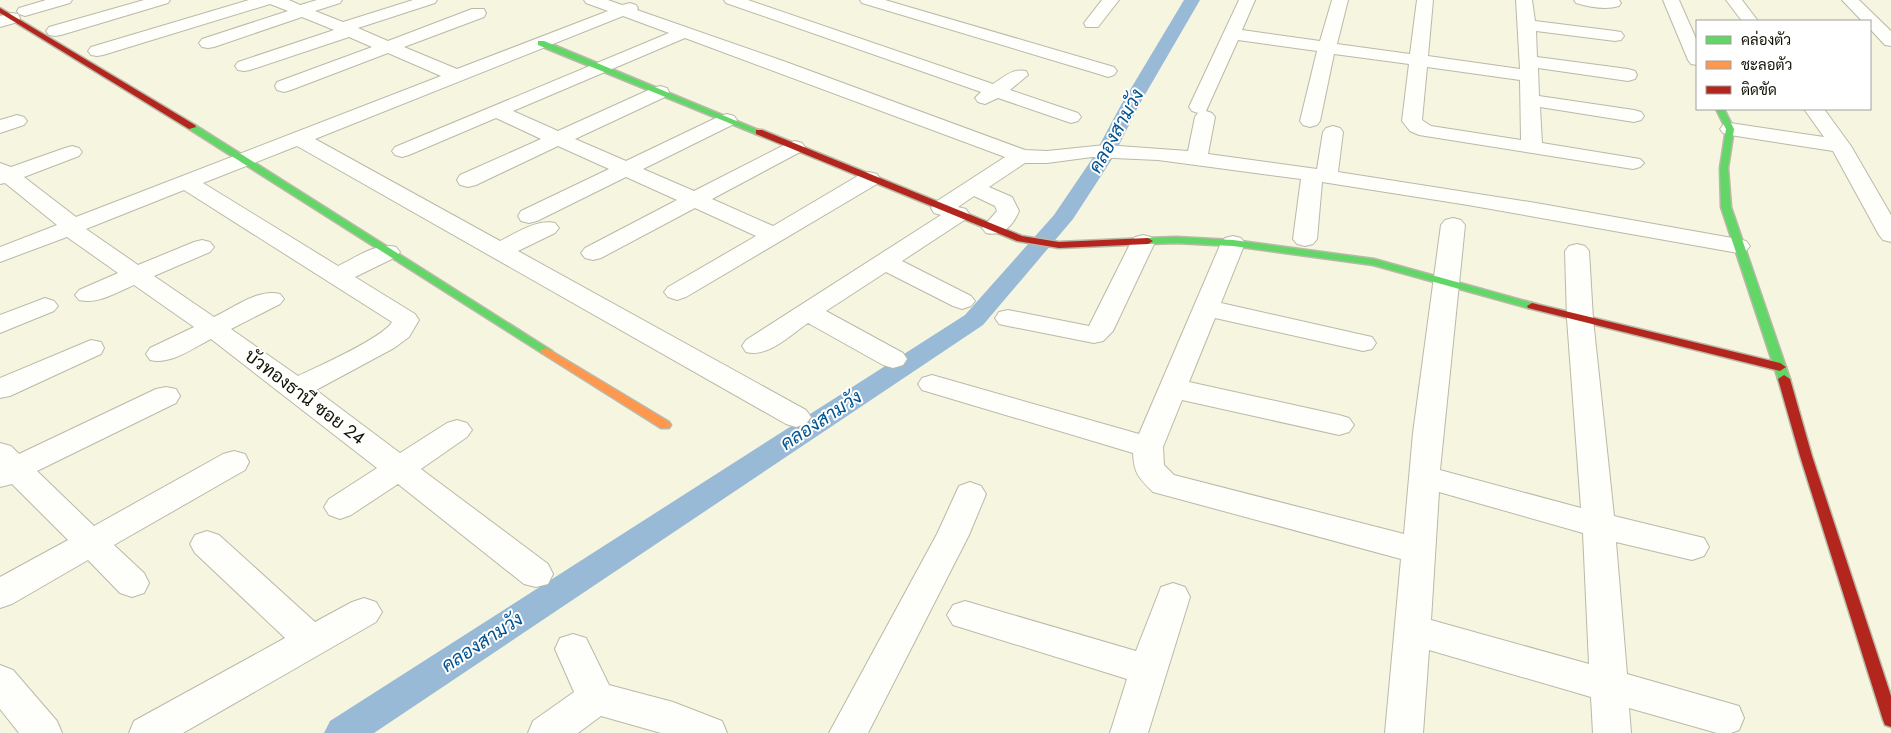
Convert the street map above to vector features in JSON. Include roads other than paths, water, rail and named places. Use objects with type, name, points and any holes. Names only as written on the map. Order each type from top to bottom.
[{"type":"street","points":[[9,15],[64,0]]},
{"type":"street","points":[[55,31],[162,0]]},
{"type":"street","points":[[98,51],[266,0]]},
{"type":"street","points":[[275,0],[458,76]]},
{"type":"street","points":[[208,43],[334,0]]},
{"type":"street","points":[[244,66],[429,0]]},
{"type":"street","points":[[592,0],[917,116],[1021,156],[1032,158],[1091,152],[1128,152],[1197,159],[1444,194],[1738,246]]},
{"type":"street","points":[[0,254],[458,76],[647,0]]},
{"type":"street","points":[[732,0],[1071,117]]},
{"type":"street","points":[[868,0],[1108,71]]},
{"type":"street","points":[[1092,23],[1111,0]]},
{"type":"street","points":[[1197,159],[1202,112],[1247,0]]},
{"type":"street","points":[[1310,121],[1340,0]]},
{"type":"street","points":[[1425,0],[1412,121],[1417,127],[1426,131],[1633,163]]},
{"type":"street","points":[[1524,0],[1527,25],[1532,147]]},
{"type":"street","points":[[1582,0],[1613,4]]},
{"type":"street","points":[[1670,0],[1696,58]]},
{"type":"street","points":[[1734,0],[1749,20]]},
{"type":"street","points":[[1850,0],[1870,20]]},
{"type":"street","points":[[284,86],[478,13]]},
{"type":"street","points":[[9,15],[245,159],[388,252],[665,425]]},
{"type":"street","points":[[1871,21],[1891,41]]},
{"type":"street","points":[[1527,25],[1615,36]]},
{"type":"street","points":[[808,46],[851,26]]},
{"type":"street","points":[[402,151],[493,105],[599,67],[685,32]]},
{"type":"street","points":[[1232,34],[1418,60],[1628,75]]},
{"type":"street","points":[[541,43],[1020,239],[1059,245],[1176,240],[1233,243],[1374,262],[1580,319],[1780,367]]},
{"type":"street","points":[[977,103],[1019,75]]},
{"type":"street","points":[[468,180],[660,92]]},
{"type":"street","points":[[1530,100],[1634,116]]},
{"type":"street","points":[[493,105],[624,170],[774,235]]},
{"type":"street","points":[[1720,110],[1730,129],[1726,146],[1722,184],[1726,207],[1780,367],[1806,456],[1891,720]]},
{"type":"street","points":[[1815,110],[1841,146],[1891,235]]},
{"type":"street","points":[[500,250],[538,222],[624,170],[727,120]]},
{"type":"street","points":[[1730,129],[1841,146]]},
{"type":"street","points":[[1306,239],[1320,176],[1333,132]]},
{"type":"street","points":[[298,138],[796,417]]},
{"type":"street","points":[[592,253],[795,147]]},
{"type":"street","points":[[3,174],[72,152]]},
{"type":"street","points":[[756,346],[885,262],[950,211],[972,187],[1021,156]]},
{"type":"street","name":"บัวทองธานี ซอย 24","points":[[3,174],[136,275],[213,328],[296,389],[536,574]]},
{"type":"street","points":[[677,292],[870,178]]},
{"type":"street","points":[[186,182],[406,320],[400,331],[385,342],[296,389]]},
{"type":"street","points":[[972,187],[1004,202],[1008,210],[1005,218],[994,228]]},
{"type":"street","points":[[1404,733],[1424,477],[1453,225]]},
{"type":"street","points":[[1008,318],[1094,335],[1100,332],[1143,242]]},
{"type":"street","points":[[1233,243],[1148,447],[1149,469],[1164,484],[1418,551]]},
{"type":"street","points":[[88,296],[202,248]]},
{"type":"street","points":[[1577,251],[1580,319],[1600,525],[1612,733]]},
{"type":"street","points":[[337,276],[388,252]]},
{"type":"street","points":[[885,262],[962,301]]},
{"type":"street","points":[[160,354],[271,299]]},
{"type":"street","points":[[0,325],[45,306]]},
{"type":"street","points":[[1206,308],[1363,344]]},
{"type":"street","points":[[808,312],[893,359]]},
{"type":"street","points":[[0,389],[91,348]]},
{"type":"street","points":[[932,384],[1148,447]]},
{"type":"street","points":[[1172,388],[1339,426]]},
{"type":"street","points":[[132,582],[6,466],[166,396]]},
{"type":"street","points":[[340,507],[457,430]]},
{"type":"street","points":[[0,594],[234,462]]},
{"type":"street","points":[[1424,477],[1600,525],[1692,546]]},
{"type":"street","points":[[848,733],[953,536],[970,494]]},
{"type":"street","points":[[207,544],[312,641]]},
{"type":"street","points":[[1129,733],[1173,597]]},
{"type":"street","points":[[148,733],[364,612]]},
{"type":"street","points":[[965,615],[1148,670]]},
{"type":"street","points":[[1412,630],[1725,718]]},
{"type":"street","points":[[573,649],[596,698],[673,719],[708,733]]},
{"type":"street","points":[[0,681],[42,733]]},
{"type":"street","points":[[547,733],[596,698]]},
{"type":"waterway","name":"คลองสามวัง","points":[[343,733],[974,320],[1062,219],[1102,159],[1130,105],[1192,0]]}]
